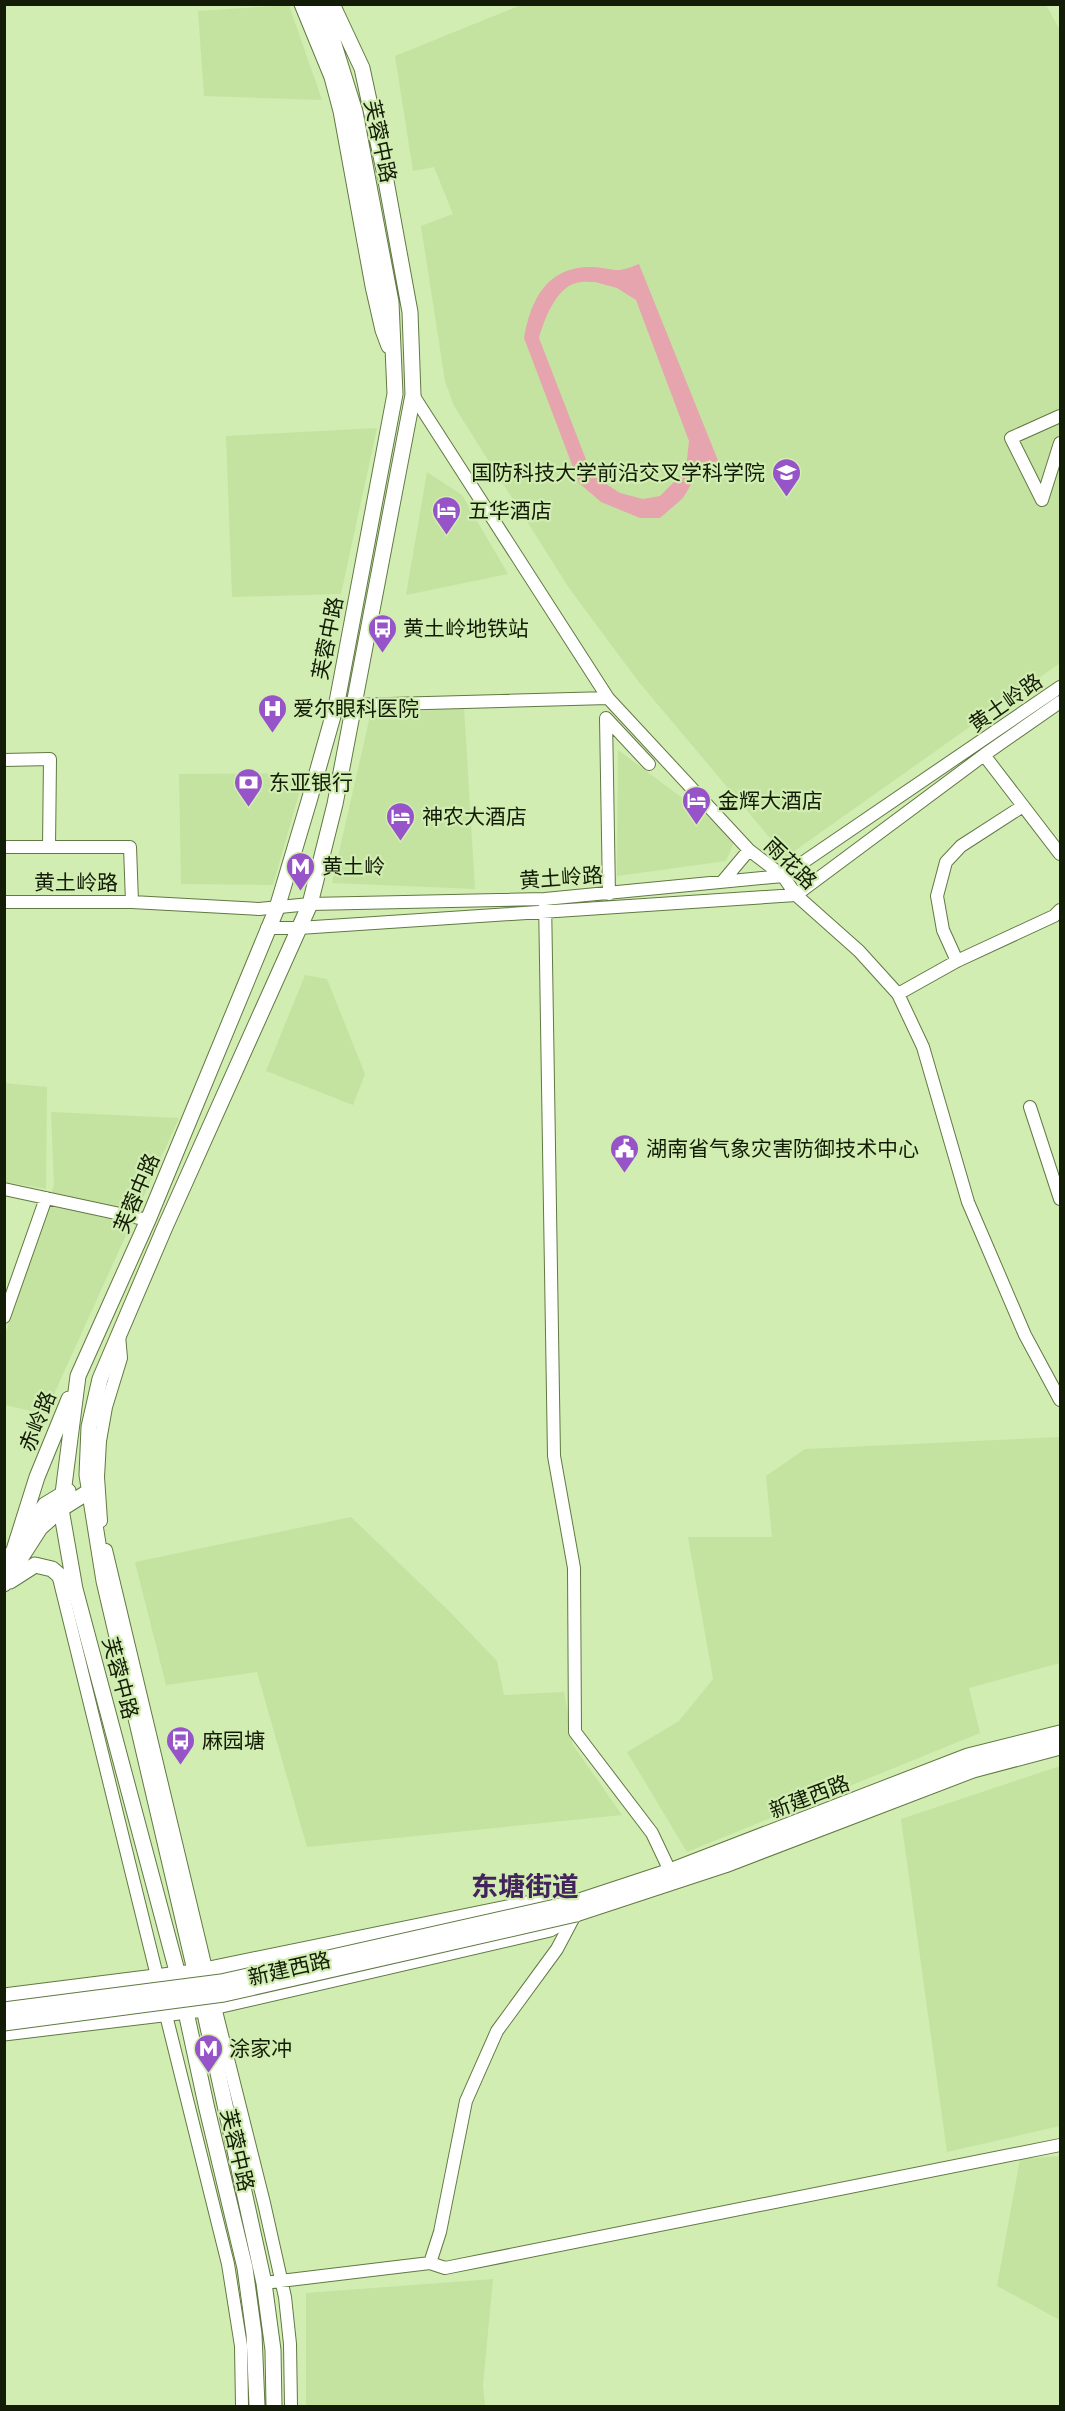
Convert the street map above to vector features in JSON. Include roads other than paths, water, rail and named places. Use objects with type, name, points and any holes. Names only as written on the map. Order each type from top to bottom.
[{"type":"main road","points":[[302,4],[332,77],[341,111],[373,286],[383,330],[395,360]]},
{"type":"main road","name":"芙蓉中路","points":[[258,2406],[254,2334],[245,2268],[178,1975],[75,1589],[62,1501],[78,1377],[148,1220],[277,908],[337,702],[395,393],[391,302],[355,112],[332,38],[317,4]]},
{"type":"main road","name":"芙蓉中路","points":[[274,2406],[273,2350],[264,2283],[209,2008],[106,1592],[88,1488],[89,1427],[100,1379],[119,1334],[310,904],[335,804],[413,395],[410,312],[384,170],[362,68],[332,4]]},
{"type":"main road","name":"赤岭路","points":[[14,1550],[37,1477],[78,1377]]},
{"type":"main road","name":"赤岭路","points":[[4,1565],[45,1505],[62,1501],[88,1488]]},
{"type":"main road","name":"赤岭路","points":[[5,1584],[40,1528],[62,1501]]},
{"type":"main road","points":[[5,1584],[35,1565],[52,1569],[75,1589]]},
{"type":"main road","name":"新建西路","points":[[4,2010],[221,1982],[574,1909],[968,1756],[1060,1733]]},
{"type":"main road","name":"新建西路","points":[[4,2023],[224,1994],[574,1909],[725,1864],[973,1770],[1060,1748]]},
{"type":"main road","name":"新建西路","points":[[4,1996],[201,1971],[541,1901],[574,1909]]},
{"type":"main road","name":"新建西路","points":[[4,2033],[209,2008],[550,1929],[574,1909]]},
{"type":"street","name":"雨花路","points":[[413,395],[608,698],[749,850],[783,876],[796,895],[859,951],[898,994],[923,1047],[968,1202],[1025,1335],[1060,1400]]},
{"type":"street","points":[[1060,416],[1011,438],[1042,500],[1060,443]]},
{"type":"street","name":"黄土岭路","points":[[267,928],[299,928],[546,905],[609,894],[783,876],[1060,687]]},
{"type":"street","points":[[354,705],[608,698]]},
{"type":"street","name":"黄土岭路","points":[[4,902],[132,902],[277,908],[310,904],[546,905],[796,895],[984,755],[1060,702]]},
{"type":"street","points":[[609,894],[606,718],[649,764]]},
{"type":"street","points":[[984,755],[1060,854]]},
{"type":"street","points":[[4,760],[50,759],[49,847]]},
{"type":"street","points":[[957,961],[943,930],[937,896],[946,862],[962,846],[1023,806]]},
{"type":"street","points":[[4,847],[130,847],[132,902]]},
{"type":"street","points":[[723,881],[749,850]]},
{"type":"street","points":[[546,905],[554,1456],[574,1568],[575,1732],[652,1833],[670,1871]]},
{"type":"street","points":[[898,994],[957,961],[1054,916],[1060,910]]},
{"type":"street","points":[[1030,1107],[1060,1199]]},
{"type":"street","points":[[4,1189],[148,1220]]},
{"type":"street","points":[[4,1317],[46,1198]]},
{"type":"street","points":[[119,1334],[121,1358],[106,1407],[99,1459],[98,1477],[104,1544],[201,1971]]},
{"type":"street","points":[[58,1574],[228,2265],[241,2346],[242,2406]]},
{"type":"street","points":[[430,2263],[440,2232],[465,2101],[497,2031],[557,1949],[574,1909]]},
{"type":"street","points":[[209,2008],[264,2203],[281,2281],[290,2344],[291,2406]]},
{"type":"street","points":[[264,2283],[430,2263],[445,2268],[1060,2145]]},
{"type":"place","name":"国防科技大学前沿交叉学科学院","points":[[786,498]]},
{"type":"place","name":"五华酒店","points":[[447,536]]},
{"type":"place","name":"黄土岭地铁站","points":[[382,654]]},
{"type":"place","name":"爱尔眼科医院","points":[[272,734]]},
{"type":"place","name":"东亚银行","points":[[248,808]]},
{"type":"place","name":"金辉大酒店","points":[[697,826]]},
{"type":"place","name":"神农大酒店","points":[[401,842]]},
{"type":"place","name":"黄土岭","points":[[301,892]]},
{"type":"place","name":"湖南省气象灾害防御技术中心","points":[[625,1174]]},
{"type":"place","name":"麻园塘","points":[[181,1766]]},
{"type":"place","name":"涂家冲","points":[[208,2074]]},
{"type":"district","name":"东塘街道","points":[[525,1886]]}]
